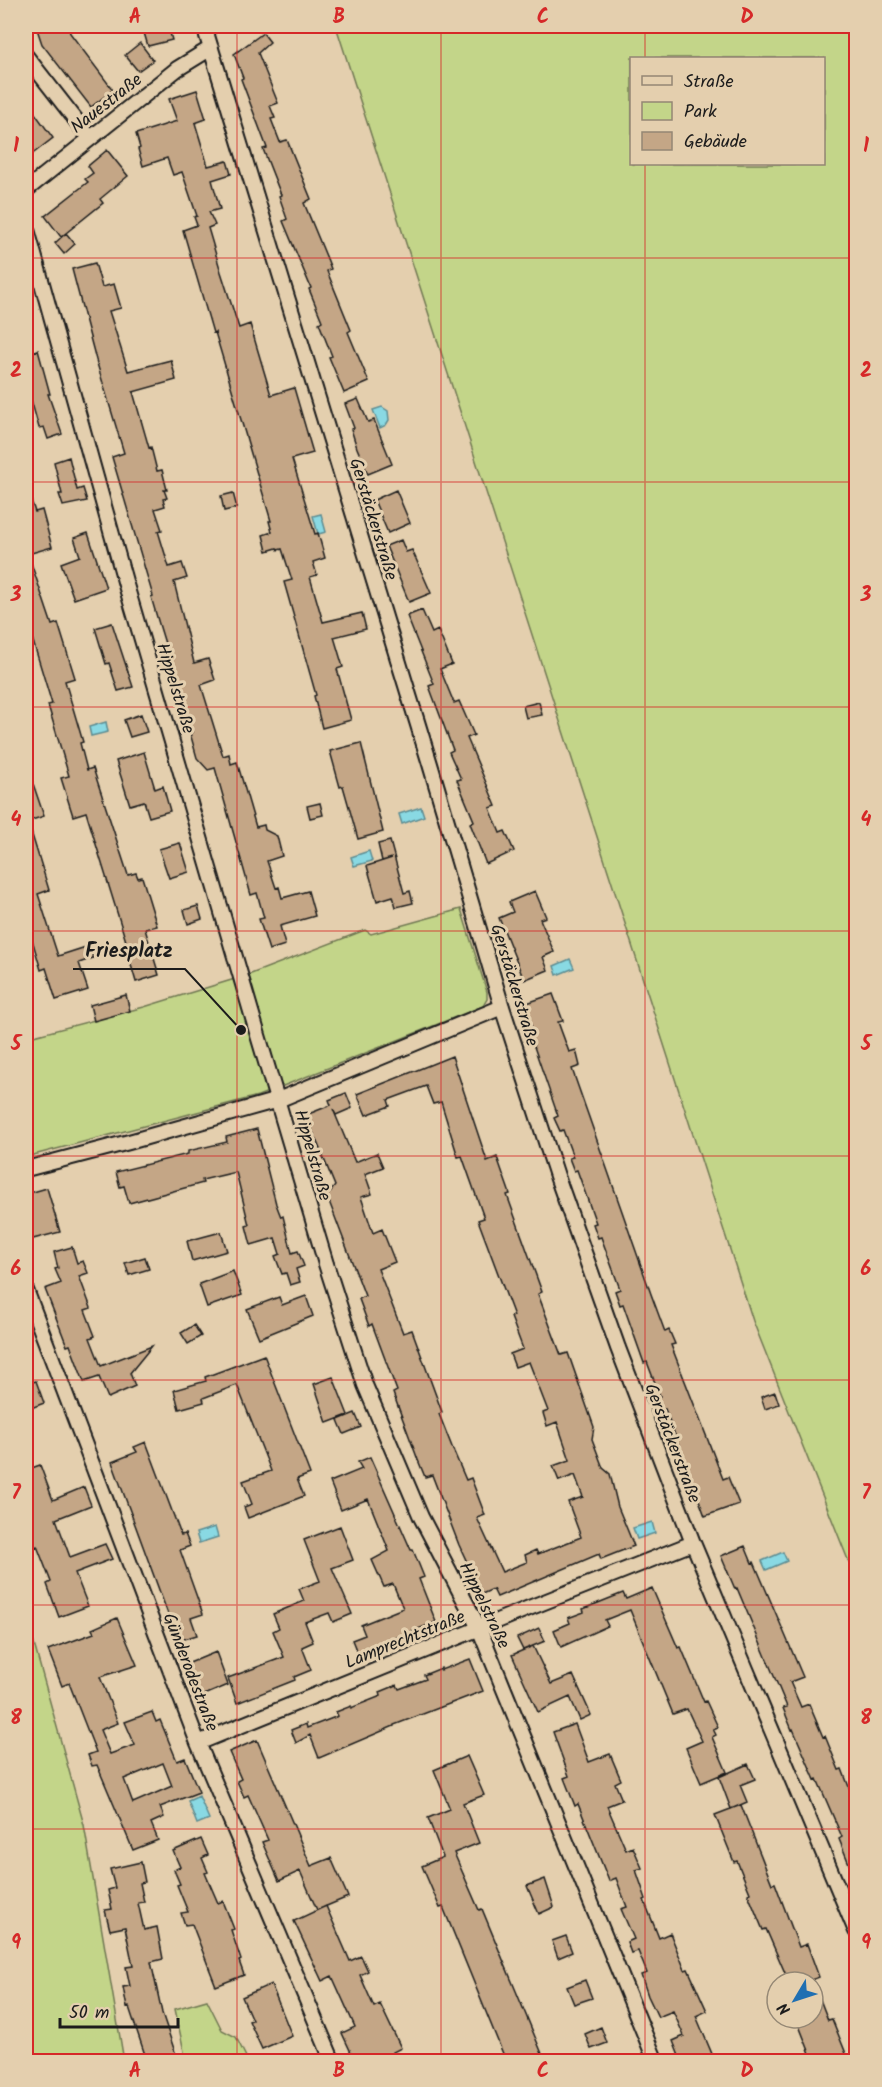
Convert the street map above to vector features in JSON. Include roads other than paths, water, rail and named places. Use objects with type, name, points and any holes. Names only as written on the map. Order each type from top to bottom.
[{"type":"street","name":"Gerstäckerstraße","points":[[204,26],[502,1007],[558,1179],[618,1348],[693,1544],[856,1931]]},
{"type":"street","name":"Nauestraße","points":[[26,190],[177,69],[211,48]]},
{"type":"street","points":[[26,56],[90,138]]},
{"type":"street","name":"Hippelstraße","points":[[26,226],[126,585],[326,1264],[365,1385],[421,1516],[479,1628],[656,2061]]},
{"type":"street","points":[[26,1169],[278,1100],[502,1007]]},
{"type":"street","name":"Günderodestraße","points":[[26,1290],[198,1743],[333,2061]]},
{"type":"street","name":"Lamprechtstraße","points":[[198,1743],[479,1628],[693,1544]]},
{"type":"water","points":[[382,407],[388,411],[389,420],[380,428],[373,410]]},
{"type":"water","points":[[321,514],[326,532],[318,534],[313,516]]},
{"type":"water","points":[[106,722],[108,732],[91,736],[89,727]]},
{"type":"water","points":[[421,807],[424,816],[402,824],[399,814]]},
{"type":"water","points":[[369,851],[372,861],[354,866],[351,857]]},
{"type":"water","points":[[570,959],[574,968],[557,975],[554,966]]},
{"type":"water","points":[[652,1522],[655,1533],[637,1539],[633,1528]]},
{"type":"water","points":[[215,1527],[218,1537],[199,1543],[196,1533]]},
{"type":"water","points":[[783,1552],[787,1561],[766,1570],[762,1561]]},
{"type":"water","points":[[199,1796],[209,1819],[197,1824],[188,1801]]},
{"type":"place","name":"Friesplatz","points":[[241,1030]]}]
